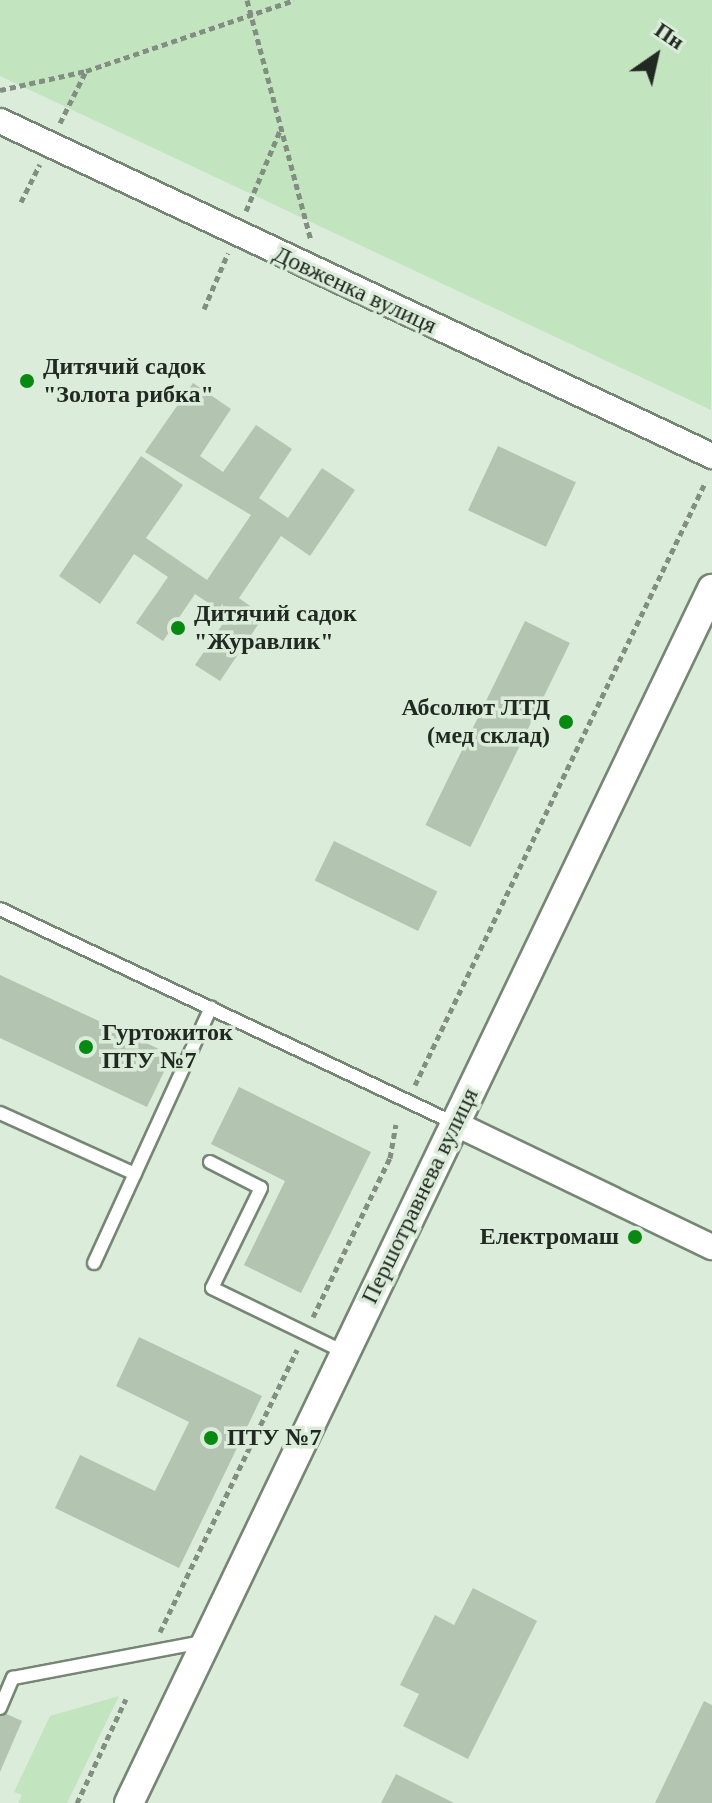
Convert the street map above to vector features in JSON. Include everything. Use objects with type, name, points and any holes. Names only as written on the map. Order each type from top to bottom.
[{"type":"street","name":"Довженка вулиця","points":[[0,121],[712,456]]},
{"type":"street","name":"Першотравнева вулиця","points":[[129,1803],[202,1642],[456,1124],[712,589]]},
{"type":"street","points":[[456,1124],[712,1247]]},
{"type":"lane","points":[[0,909],[456,1124]]},
{"type":"lane","points":[[94,1263],[211,1008]]},
{"type":"lane","points":[[0,1113],[135,1174]]},
{"type":"lane","points":[[210,1162],[261,1188],[212,1288],[344,1352]]},
{"type":"lane","points":[[0,1708],[13,1678],[202,1642]]},
{"type":"path","points":[[247,0],[319,273]]},
{"type":"path","points":[[0,80],[1,90],[86,71],[294,0]]},
{"type":"path","points":[[415,1086],[706,481]]},
{"type":"path","points":[[310,1324],[390,1158],[396,1125]]},
{"type":"path","points":[[156,1639],[301,1342]]},
{"type":"path","points":[[77,1803],[126,1699]]},
{"type":"green space","points":[[0,0],[712,0],[711,410],[0,76]]},
{"type":"green space","points":[[119,1696],[67,1803],[18,1803],[22,1795],[14,1792],[50,1716]]},
{"type":"building","points":[[193,383],[231,409],[200,456],[223,472],[256,425],[292,449],[259,498],[288,518],[322,468],[355,490],[310,556],[281,536],[239,598],[264,616],[220,681],[195,665],[228,616],[195,594],[163,641],[136,623],[168,577],[134,554],[100,604],[59,576],[141,456],[183,485],[146,538],[207,580],[251,515],[145,452]]},
{"type":"building","points":[[498,446],[576,482],[546,547],[468,510]]},
{"type":"building","points":[[525,621],[570,643],[470,847],[425,825]]},
{"type":"building","points":[[334,841],[437,891],[418,931],[315,881]]},
{"type":"building","name":"Гуртожиток ПТУ №7","points":[[0,975],[172,1055],[147,1107],[0,1038]]},
{"type":"building","points":[[239,1087],[371,1152],[301,1293],[244,1265],[285,1181],[211,1144]]},
{"type":"building","name":"ПТУ №7","points":[[139,1337],[262,1396],[179,1568],[55,1508],[80,1455],[155,1491],[189,1422],[116,1386]]},
{"type":"building","points":[[473,1588],[537,1621],[468,1759],[403,1726],[419,1694],[400,1685],[435,1615],[454,1625]]},
{"type":"building","points":[[704,1701],[712,1705],[712,1803],[655,1803]]},
{"type":"building","points":[[0,1711],[22,1721],[0,1772]]},
{"type":"building","points":[[396,1774],[454,1803],[381,1803]]},
{"type":"place","name":"Дитячий садок \"Золота рибка\"","points":[[27,381]]},
{"type":"place","name":"Дитячий садок \"Журавлик\"","points":[[178,628]]},
{"type":"place","name":"Абсолют ЛТД (мед склад)","points":[[566,722]]},
{"type":"place","name":"Гуртожиток ПТУ №7","points":[[86,1047]]},
{"type":"place","name":"Електромаш","points":[[635,1237]]},
{"type":"place","name":"ПТУ №7","points":[[211,1438]]}]
